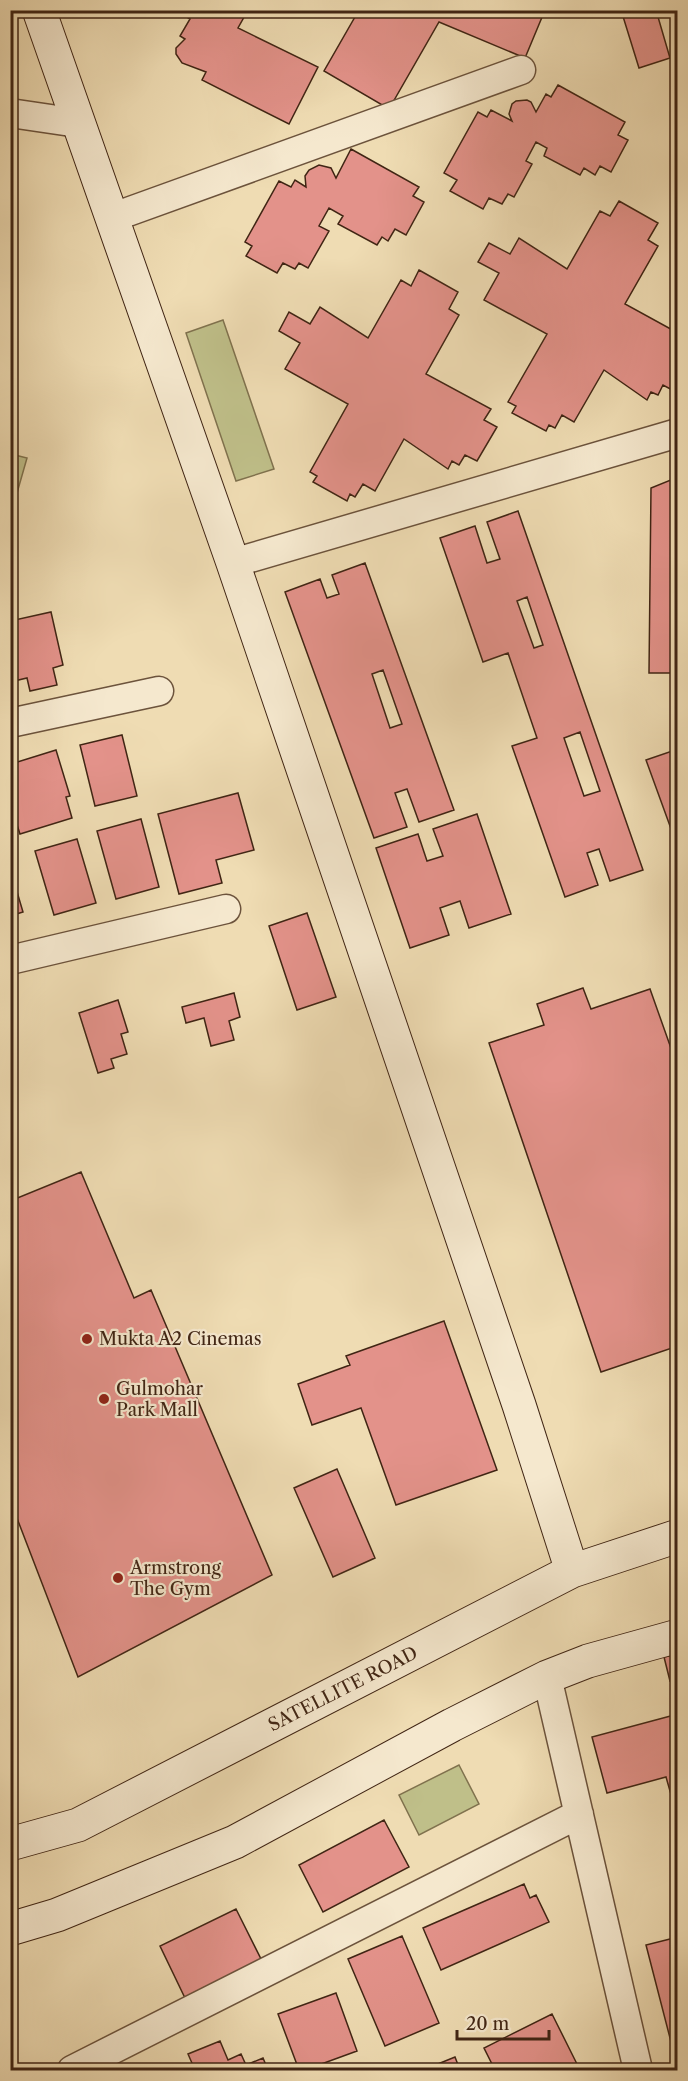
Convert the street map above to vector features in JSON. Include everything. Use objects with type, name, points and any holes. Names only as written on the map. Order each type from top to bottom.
[{"type":"street","points":[[39,10],[233,563],[519,1405],[572,1571]]},
{"type":"street","points":[[111,218],[521,70]]},
{"type":"street","points":[[10,113],[78,123]]},
{"type":"street","points":[[233,563],[678,433]]},
{"type":"street","points":[[10,723],[159,691]]},
{"type":"street","points":[[10,960],[225,909]]},
{"type":"street","name":"SATELLITE ROAD","points":[[10,1844],[78,1825],[572,1571],[678,1536]]},
{"type":"street","points":[[10,1929],[57,1915],[235,1842],[452,1725],[547,1677],[588,1661],[678,1636]]},
{"type":"street","points":[[547,1677],[638,2070]]},
{"type":"street","points":[[72,2070],[579,1814]]},
{"type":"green space","points":[[223,320],[274,469],[236,481],[186,333]]},
{"type":"green space","points":[[10,454],[27,458],[11,514]]},
{"type":"green space","points":[[459,1765],[479,1804],[419,1835],[399,1795]]},
{"type":"building","points":[[176,10],[248,10],[238,28],[318,67],[289,124],[202,80],[206,72],[182,63],[176,54],[176,48],[185,39],[180,36],[190,19]]},
{"type":"building","points":[[359,10],[545,10],[525,58],[439,22],[389,109],[324,71]]},
{"type":"building","points":[[621,10],[656,10],[670,58],[639,68]]},
{"type":"building","points":[[558,85],[625,122],[618,135],[628,140],[611,172],[600,166],[595,175],[584,168],[580,175],[544,156],[547,148],[536,142],[526,161],[532,164],[514,197],[508,194],[502,204],[489,198],[483,209],[450,191],[457,180],[444,173],[478,112],[487,117],[491,110],[512,121],[509,114],[512,104],[516,101],[527,100],[531,102],[536,112],[546,94],[551,97]]},
{"type":"building","points":[[351,149],[419,187],[413,196],[424,202],[406,235],[395,229],[388,241],[382,237],[377,245],[338,224],[343,216],[329,208],[319,226],[329,231],[308,268],[299,263],[295,269],[283,263],[277,273],[246,256],[252,246],[245,242],[279,181],[291,187],[295,180],[306,187],[305,176],[309,170],[319,165],[331,168],[336,178]]},
{"type":"building","points":[[619,201],[658,223],[648,240],[658,246],[625,304],[678,333],[678,390],[676,392],[663,385],[658,395],[651,392],[647,400],[604,370],[574,422],[562,415],[555,428],[549,425],[546,431],[512,413],[516,406],[508,402],[547,334],[484,300],[499,273],[478,262],[489,243],[510,254],[519,238],[567,269],[600,211],[610,216]]},
{"type":"building","points":[[419,270],[458,292],[449,309],[459,315],[426,374],[491,409],[484,420],[497,427],[477,461],[465,455],[459,465],[452,461],[448,469],[404,439],[375,491],[363,484],[355,497],[350,494],[347,501],[313,482],[317,476],[310,472],[348,404],[285,369],[300,343],[279,331],[289,312],[310,324],[320,307],[368,338],[401,280],[411,286]]},
{"type":"building","points":[[678,477],[678,673],[649,673],[651,488]]},
{"type":"building","points":[[518,511],[643,870],[610,881],[599,849],[587,853],[598,885],[565,897],[512,746],[537,738],[508,653],[483,662],[440,538],[475,526],[487,563],[500,559],[487,522]],"holes":[[[527,597],[543,645],[534,648],[517,601]],[[580,732],[600,791],[584,796],[564,738]]]},
{"type":"building","points":[[365,563],[454,810],[419,822],[407,789],[395,793],[407,827],[374,838],[285,592],[320,579],[327,598],[339,594],[332,575]],"holes":[[[383,670],[402,724],[390,728],[372,674]]]},
{"type":"building","points":[[51,612],[63,665],[53,668],[57,685],[30,691],[27,678],[10,682],[10,621]]},
{"type":"building","points":[[122,735],[137,796],[95,806],[80,745]]},
{"type":"building","points":[[678,749],[678,848],[646,760]]},
{"type":"building","points":[[56,750],[70,796],[66,797],[72,818],[20,834],[10,803],[10,793],[14,792],[11,781],[16,779],[11,764]]},
{"type":"building","points":[[238,793],[254,850],[216,860],[222,883],[179,894],[158,814]]},
{"type":"building","points":[[477,814],[511,914],[469,928],[460,901],[440,908],[449,935],[410,948],[376,848],[418,834],[427,861],[443,856],[433,829]]},
{"type":"building","points":[[141,819],[159,887],[116,899],[97,831]]},
{"type":"building","points":[[77,839],[96,903],[54,915],[35,851]]},
{"type":"building","points":[[10,868],[23,912],[10,916]]},
{"type":"building","points":[[307,913],[336,997],[297,1010],[269,926]]},
{"type":"building","points":[[583,988],[591,1009],[650,989],[678,1068],[678,1346],[601,1372],[489,1043],[544,1025],[537,1004]]},
{"type":"building","points":[[234,993],[240,1017],[229,1021],[234,1040],[211,1046],[204,1018],[186,1023],[182,1007]]},
{"type":"building","points":[[118,1000],[128,1032],[121,1034],[127,1054],[111,1059],[114,1068],[98,1073],[79,1013]]},
{"type":"building","name":"Gulmohar Park Mall","points":[[81,1172],[134,1298],[151,1290],[272,1575],[78,1677],[10,1500],[10,1201]]},
{"type":"building","points":[[444,1321],[497,1470],[396,1505],[361,1408],[312,1425],[298,1384],[350,1365],[346,1356]]},
{"type":"building","points":[[337,1469],[375,1558],[333,1577],[294,1488]]},
{"type":"building","points":[[678,1654],[678,1679],[670,1681],[664,1657]]},
{"type":"building","points":[[678,1714],[678,1819],[666,1777],[607,1793],[592,1737]]},
{"type":"building","points":[[384,1820],[409,1867],[323,1912],[299,1865]]},
{"type":"building","points":[[524,1884],[530,1898],[536,1895],[549,1922],[441,1970],[423,1928]]},
{"type":"building","points":[[236,1909],[262,1961],[185,1998],[160,1946]]},
{"type":"building","points":[[402,1936],[439,2023],[385,2046],[348,1959]]},
{"type":"building","points":[[678,1937],[678,2069],[646,1945]]},
{"type":"building","points":[[336,1993],[357,2051],[305,2070],[299,2070],[278,2014]]},
{"type":"building","points":[[552,2014],[577,2064],[563,2070],[495,2070],[484,2048]]},
{"type":"building","points":[[220,2041],[228,2060],[241,2054],[246,2065],[263,2058],[268,2070],[195,2070],[188,2054]]},
{"type":"building","points":[[455,2057],[460,2070],[423,2070]]},
{"type":"place","name":"Mukta A2 Cinemas","points":[[87,1339]]},
{"type":"place","name":"Gulmohar Park Mall","points":[[104,1399]]},
{"type":"place","name":"Armstrong The Gym","points":[[118,1578]]}]
